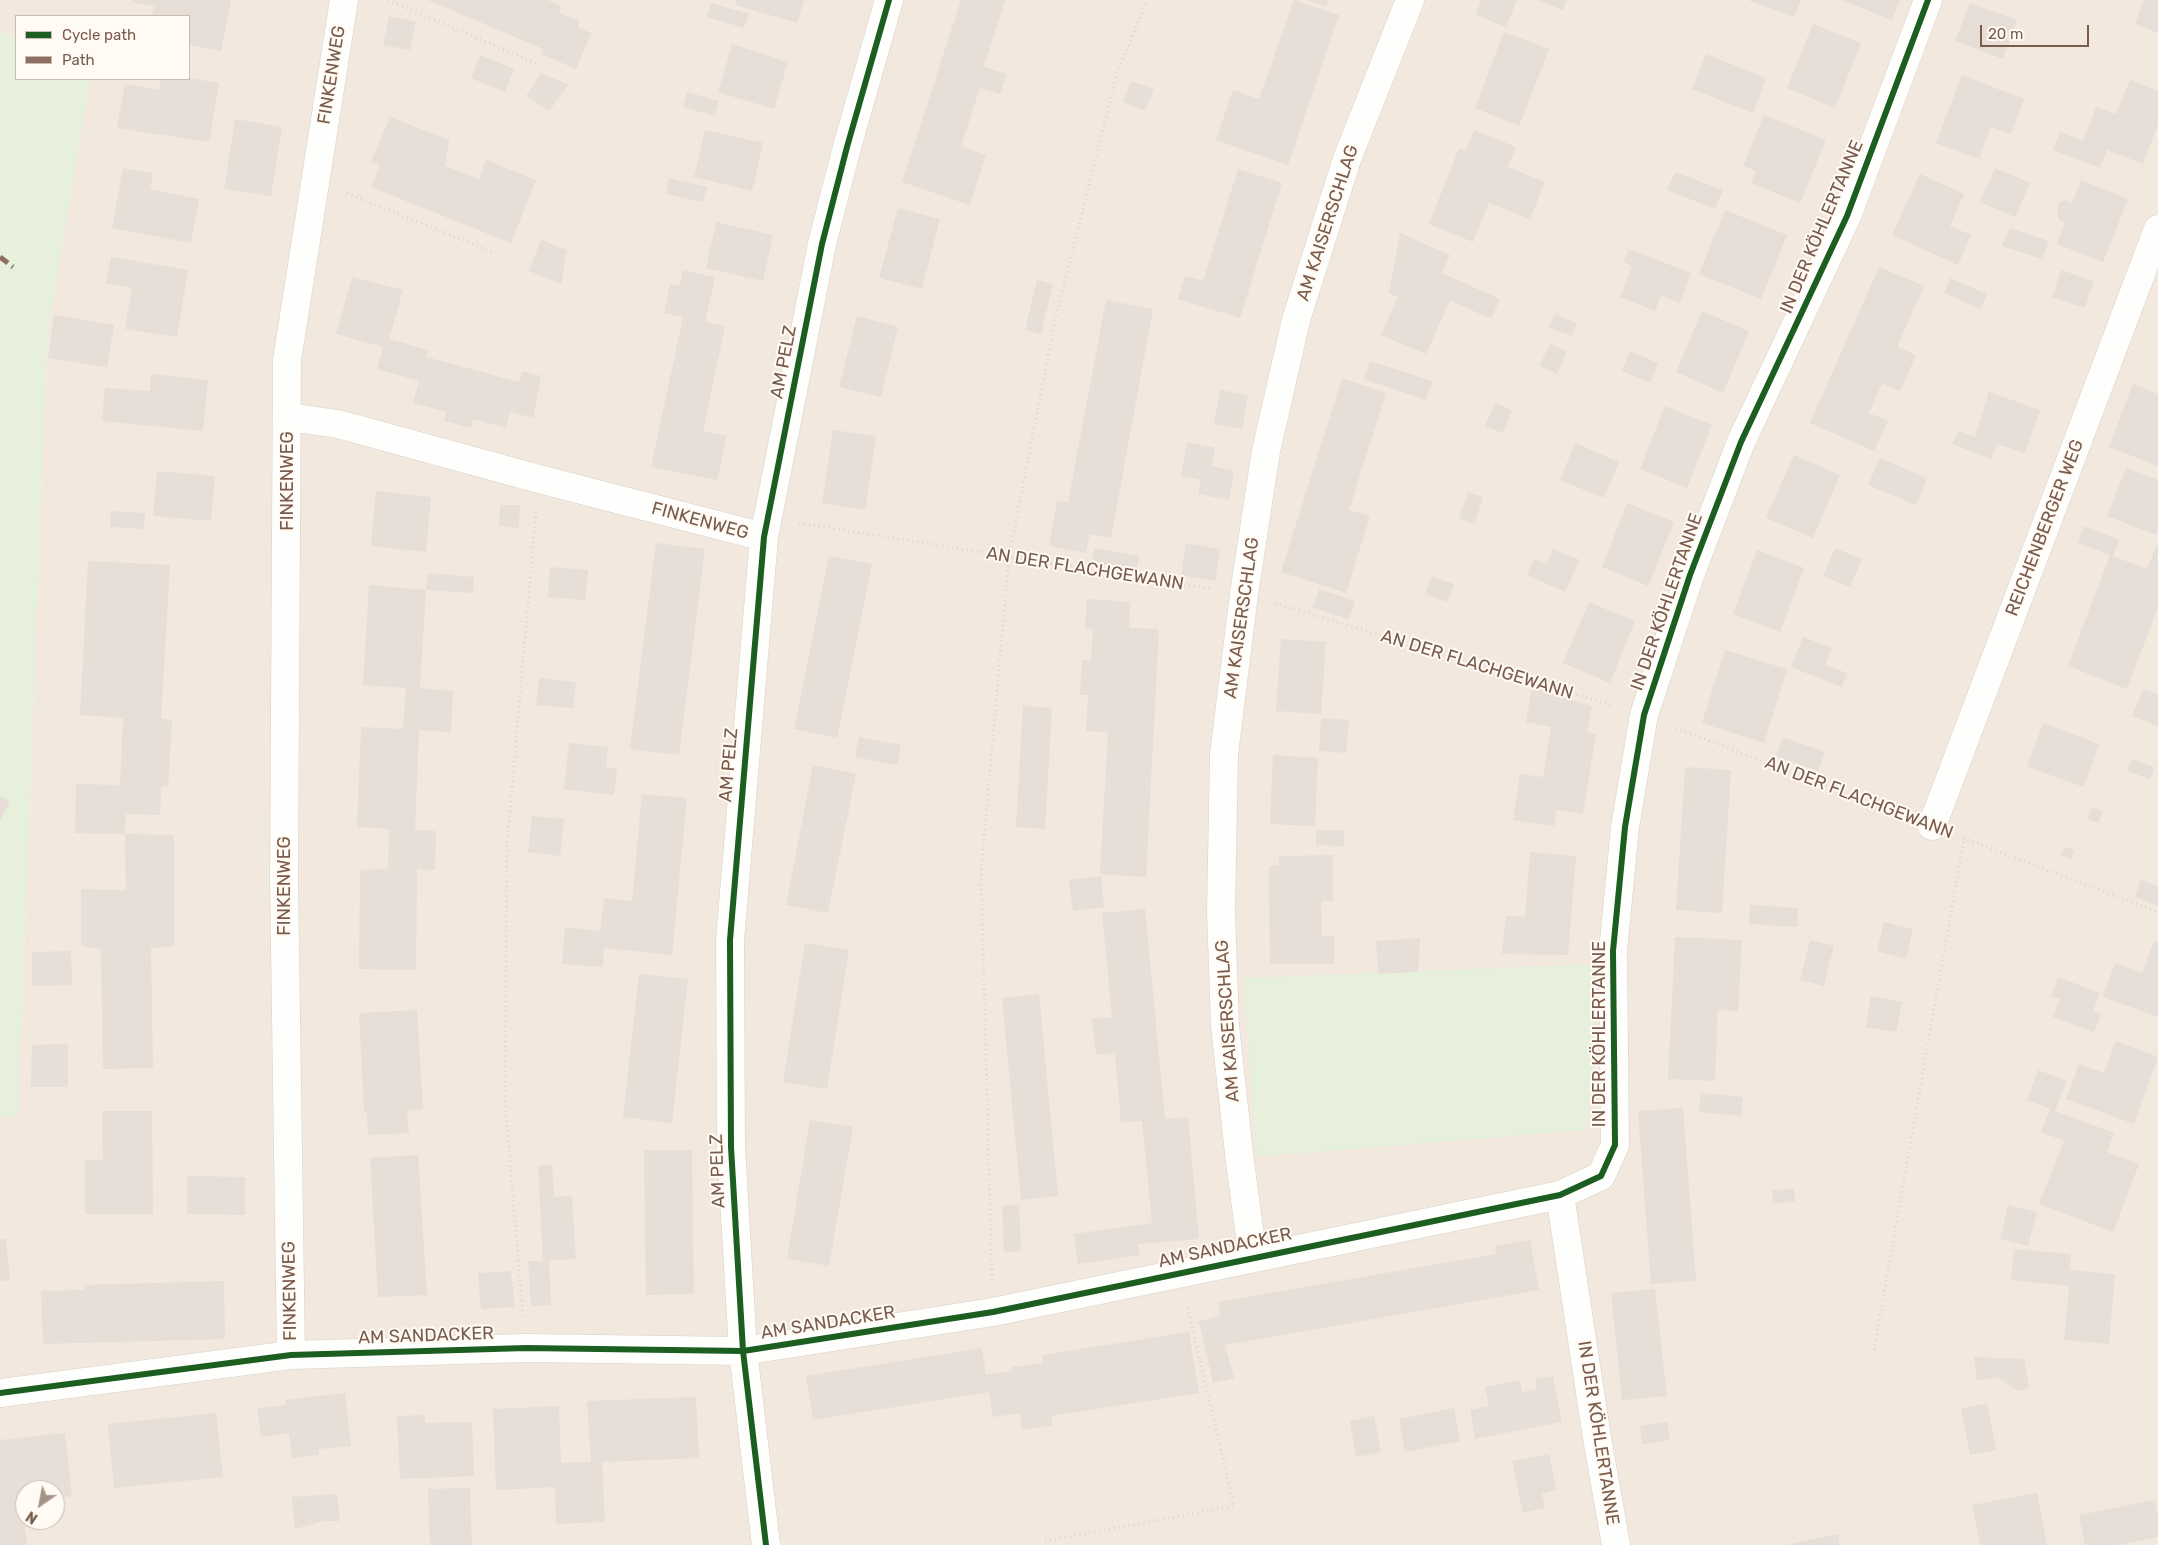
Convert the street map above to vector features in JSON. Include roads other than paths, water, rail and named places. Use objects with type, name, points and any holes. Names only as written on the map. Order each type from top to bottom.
[{"type":"street","name":"FINKENWEG","points":[[291,1355],[284,879],[287,360],[344,0]]},
{"type":"street","name":"AM PELZ","points":[[766,1545],[743,1351],[731,1147],[730,940],[766,528],[822,244],[847,147],[889,0]]},
{"type":"street","name":"AM KAISERSCHLAG","points":[[1253,1258],[1225,1026],[1221,911],[1224,754],[1244,594],[1266,451],[1296,320],[1347,159],[1410,0]]},
{"type":"street","name":"IN DER KÖHLERTANNE","points":[[1616,1545],[1597,1438],[1560,1195],[1601,1176],[1615,1145],[1613,951],[1624,827],[1644,715],[1690,575],[1741,442],[1846,216],[1928,0]]},
{"type":"street","name":"REICHENBERGER WEG","points":[[1932,826],[2158,229]]},
{"type":"street","name":"FINKENWEG","points":[[288,417],[338,424],[539,479],[766,528]]},
{"type":"street","name":"AM SANDACKER","points":[[0,1393],[291,1355],[526,1348],[743,1351],[993,1312],[1560,1195]]}]
